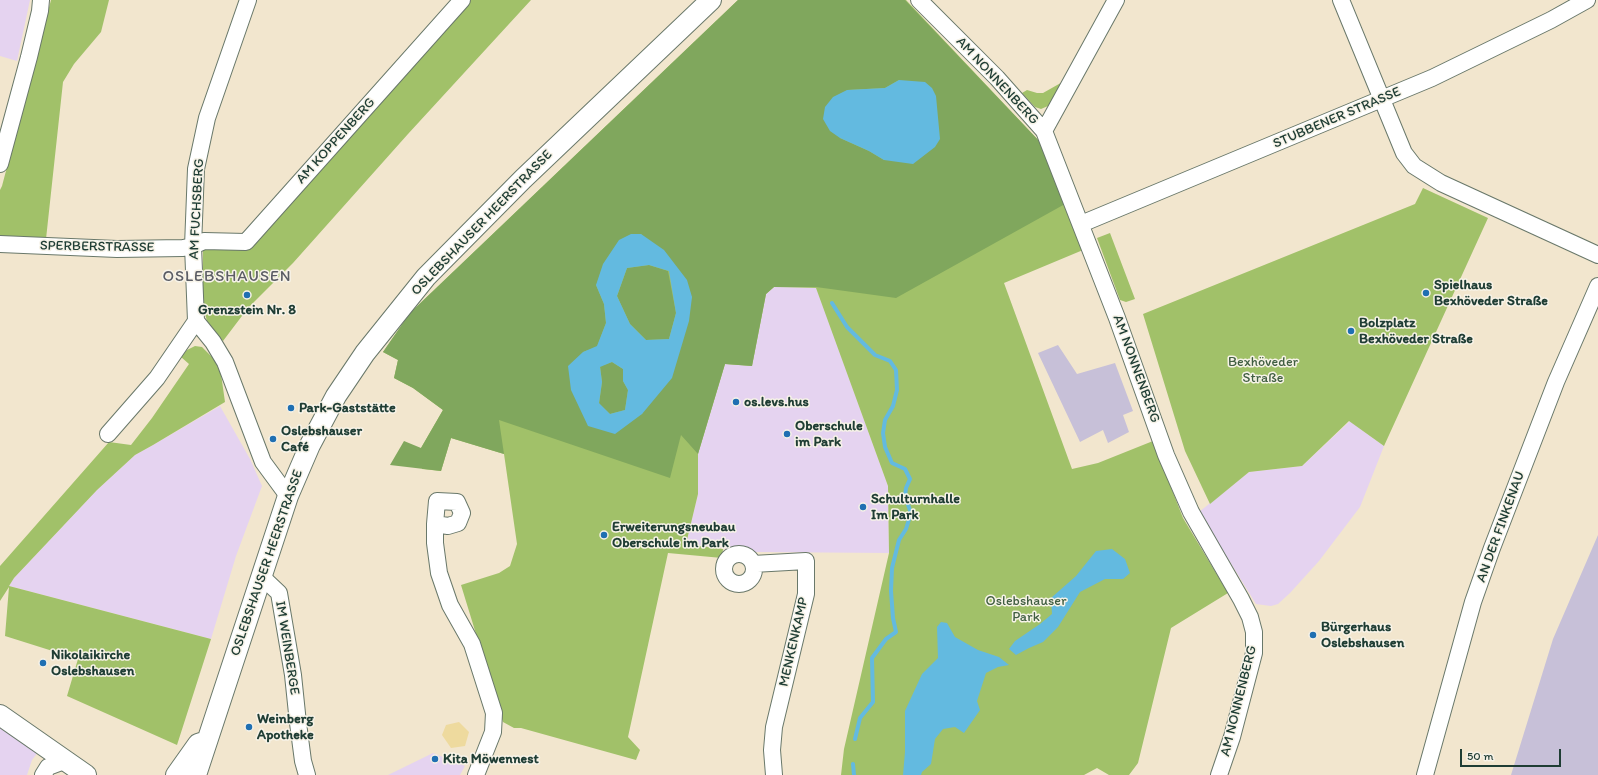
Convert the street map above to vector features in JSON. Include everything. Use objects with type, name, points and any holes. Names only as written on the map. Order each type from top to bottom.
[{"type":"main road","name":"OSLEBSHAUSER HEERSTRASSE","points":[[196,775],[288,496],[310,445],[336,396],[365,353],[426,277],[566,137],[711,0]]},
{"type":"main road","points":[[0,715],[86,775]]},
{"type":"main road","points":[[176,775],[198,744],[208,740]]},
{"type":"street","points":[[0,164],[29,57],[40,11],[41,0]]},
{"type":"street","name":"AM FUCHSBERG","points":[[196,321],[193,246],[196,170],[207,118],[248,0]]},
{"type":"street","name":"AM KOPPENBERG","points":[[193,246],[204,241],[246,242],[462,0]]},
{"type":"street","name":"AM NONNENBERG","points":[[919,0],[998,78],[1044,131],[1120,325],[1166,455],[1192,512],[1250,617],[1256,642],[1254,653],[1234,730],[1219,775]]},
{"type":"street","points":[[1044,131],[1116,0]]},
{"type":"street","points":[[1341,0],[1404,153],[1414,166],[1441,183],[1598,255]]},
{"type":"street","name":"STUBBENER STRASSE","points":[[1081,224],[1432,78],[1551,20],[1587,0]]},
{"type":"street","name":"SPERBERSTRASSE","points":[[0,244],[117,249],[183,248],[193,246]]},
{"type":"street","name":"AN DER FINKENAU","points":[[1425,775],[1473,602],[1489,555],[1556,382],[1598,286]]},
{"type":"street","points":[[108,434],[157,378],[196,321],[213,342],[225,362],[263,462],[288,496]]},
{"type":"street","points":[[435,524],[435,543],[439,573],[450,605],[472,644],[494,713],[493,732],[476,775]]},
{"type":"street","name":"MENKENKAMP","points":[[753,564],[806,561],[806,594],[774,728],[772,750],[774,775]]},
{"type":"street","name":"IM WEINBERGE","points":[[261,576],[279,593],[293,676],[302,753],[307,775]]},
{"type":"street","points":[[43,775],[48,767],[64,761]]},
{"type":"shaded area","points":[[0,0],[30,0],[17,61],[0,56]]},
{"type":"shaded area","name":"Oberschule im Park","points":[[774,287],[816,287],[888,486],[889,553],[756,552],[686,544],[698,494],[698,454],[725,364],[752,365],[766,294]]},
{"type":"shaded area","points":[[1058,345],[1077,374],[1115,363],[1133,411],[1123,415],[1129,432],[1108,443],[1103,430],[1080,442],[1038,353]]},
{"type":"shaded area","points":[[220,406],[250,459],[262,486],[236,556],[211,639],[9,586],[14,578],[97,490],[135,455]]},
{"type":"shaded area","points":[[1350,421],[1384,446],[1360,507],[1319,561],[1290,593],[1278,604],[1271,606],[1256,604],[1199,512],[1249,472],[1302,466]]},
{"type":"shaded area","points":[[1598,535],[1598,775],[1511,775],[1553,639]]},
{"type":"shaded area","points":[[0,718],[41,748],[32,760],[27,775],[0,775]]},
{"type":"shaded area","name":"Kita Möwennest","points":[[433,753],[465,766],[460,775],[388,775]]},
{"type":"green space","points":[[51,0],[109,0],[101,32],[74,64],[63,82],[46,239],[3,237],[0,235],[0,190]]},
{"type":"green space","points":[[471,0],[531,0],[408,134],[293,263],[248,308],[223,341],[207,321],[203,307],[203,248],[248,247]]},
{"type":"green space","name":"Oslebshauser Park","points":[[738,0],[906,0],[1041,143],[1083,250],[1004,283],[1072,469],[1098,463],[1153,441],[1183,518],[1228,593],[1171,628],[1138,763],[1129,775],[1109,775],[1097,768],[1084,775],[841,775],[844,749],[889,553],[888,486],[816,288],[774,287],[766,294],[752,366],[725,364],[698,454],[698,494],[686,544],[723,549],[722,558],[668,553],[628,737],[640,750],[636,760],[521,728],[514,728],[503,722],[461,585],[499,573],[510,566],[517,544],[504,454],[451,438],[441,471],[422,469],[421,448],[443,410],[413,388],[394,378],[398,360],[383,352],[410,313]]},
{"type":"green space","points":[[738,0],[905,0],[1041,143],[1065,204],[896,298],[816,287],[774,287],[766,294],[752,366],[725,364],[698,454],[681,435],[670,478],[499,420],[504,454],[451,438],[441,471],[390,465],[404,441],[421,448],[443,410],[413,388],[394,378],[398,360],[383,352],[410,313]],"holes":[[[899,80],[884,160],[869,151],[840,138],[847,90],[885,88]],[[641,234],[692,297],[642,414],[588,426],[583,352],[597,347],[606,323],[604,304],[596,285]]]},
{"type":"green space","points":[[1066,80],[1048,106],[1041,109],[1035,107],[1022,93],[1027,90],[1043,93]]},
{"type":"green space","name":"Bexhöveder Straße","points":[[1423,188],[1488,218],[1384,446],[1349,421],[1302,466],[1249,472],[1210,504],[1185,451],[1143,314],[1415,204]]},
{"type":"green space","points":[[1110,233],[1135,299],[1126,302],[1120,300],[1097,238]]},
{"type":"green space","points":[[649,265],[668,271],[676,313],[669,339],[646,340],[630,324],[617,296],[627,268]]},
{"type":"green space","points":[[195,346],[202,347],[214,359],[221,374],[225,402],[135,455],[97,490],[14,578],[9,586],[211,639],[177,745],[67,696],[78,659],[5,636],[9,587],[0,601],[0,566],[109,442],[131,445],[152,418],[189,364],[181,357],[187,350]]},
{"type":"green space","points":[[612,362],[623,369],[623,381],[628,390],[625,410],[610,414],[599,404],[602,382],[600,366]]},
{"type":"sand","points":[[459,722],[469,732],[465,746],[451,748],[442,735],[446,725]]},
{"type":"water","points":[[899,80],[925,82],[932,88],[936,96],[940,139],[935,147],[913,164],[884,160],[869,151],[840,138],[830,131],[823,119],[825,107],[833,97],[847,90],[885,88]]},
{"type":"water","points":[[631,234],[641,234],[664,250],[687,280],[692,297],[689,321],[672,378],[642,414],[615,434],[588,426],[571,390],[568,366],[583,352],[597,346],[606,323],[604,304],[596,285],[603,264],[619,240]],"holes":[[[649,265],[669,271],[676,313],[669,339],[646,340],[630,324],[617,296],[627,268]],[[612,362],[623,369],[623,381],[628,390],[625,410],[610,414],[599,403],[602,382],[600,367]]]},
{"type":"water","points":[[1112,549],[1125,559],[1130,573],[1123,579],[1105,579],[1080,592],[1058,627],[1043,642],[1016,655],[1009,649],[1015,641],[1052,614],[1051,598],[1076,576],[1096,551]]},
{"type":"water","points":[[941,622],[947,623],[955,637],[978,650],[999,657],[1009,665],[998,667],[986,673],[977,701],[980,710],[964,733],[955,727],[943,729],[935,739],[931,764],[922,772],[921,775],[903,775],[905,752],[905,711],[922,674],[938,658],[937,627]]},
{"type":"waterway","points":[[832,303],[847,327],[875,355],[890,361],[896,370],[897,390],[893,406],[885,420],[883,433],[885,447],[892,463],[905,469],[910,479],[906,488],[905,496],[911,513],[906,529],[899,540],[892,568],[891,591],[893,618],[896,632],[886,639],[872,658],[873,702],[860,718],[855,739]]},
{"type":"waterway","points":[[853,764],[854,775]]},
{"type":"place","name":"Spielhaus Bexhöveder Straße","points":[[1426,293]]},
{"type":"place","name":"Grenzstein Nr. 8","points":[[247,295]]},
{"type":"place","name":"Bolzplatz Bexhöveder Straße","points":[[1351,331]]},
{"type":"place","name":"os.levs.hus","points":[[736,402]]},
{"type":"place","name":"Park-Gaststätte","points":[[291,408]]},
{"type":"place","name":"Oberschule im Park","points":[[787,434]]},
{"type":"place","name":"Oslebshauser Café","points":[[273,439]]},
{"type":"place","name":"Schulturnhalle Im Park","points":[[863,507]]},
{"type":"place","name":"Erweiterungsneubau Oberschule im Park","points":[[604,535]]},
{"type":"place","name":"Bürgerhaus Oslebshausen","points":[[1313,635]]},
{"type":"place","name":"Nikolaikirche Oslebshausen","points":[[43,663]]},
{"type":"place","name":"Weinberg Apotheke","points":[[249,727]]},
{"type":"place","name":"Kita Möwennest","points":[[435,759]]},
{"type":"district","name":"OSLEBSHAUSEN","points":[[227,277]]}]
